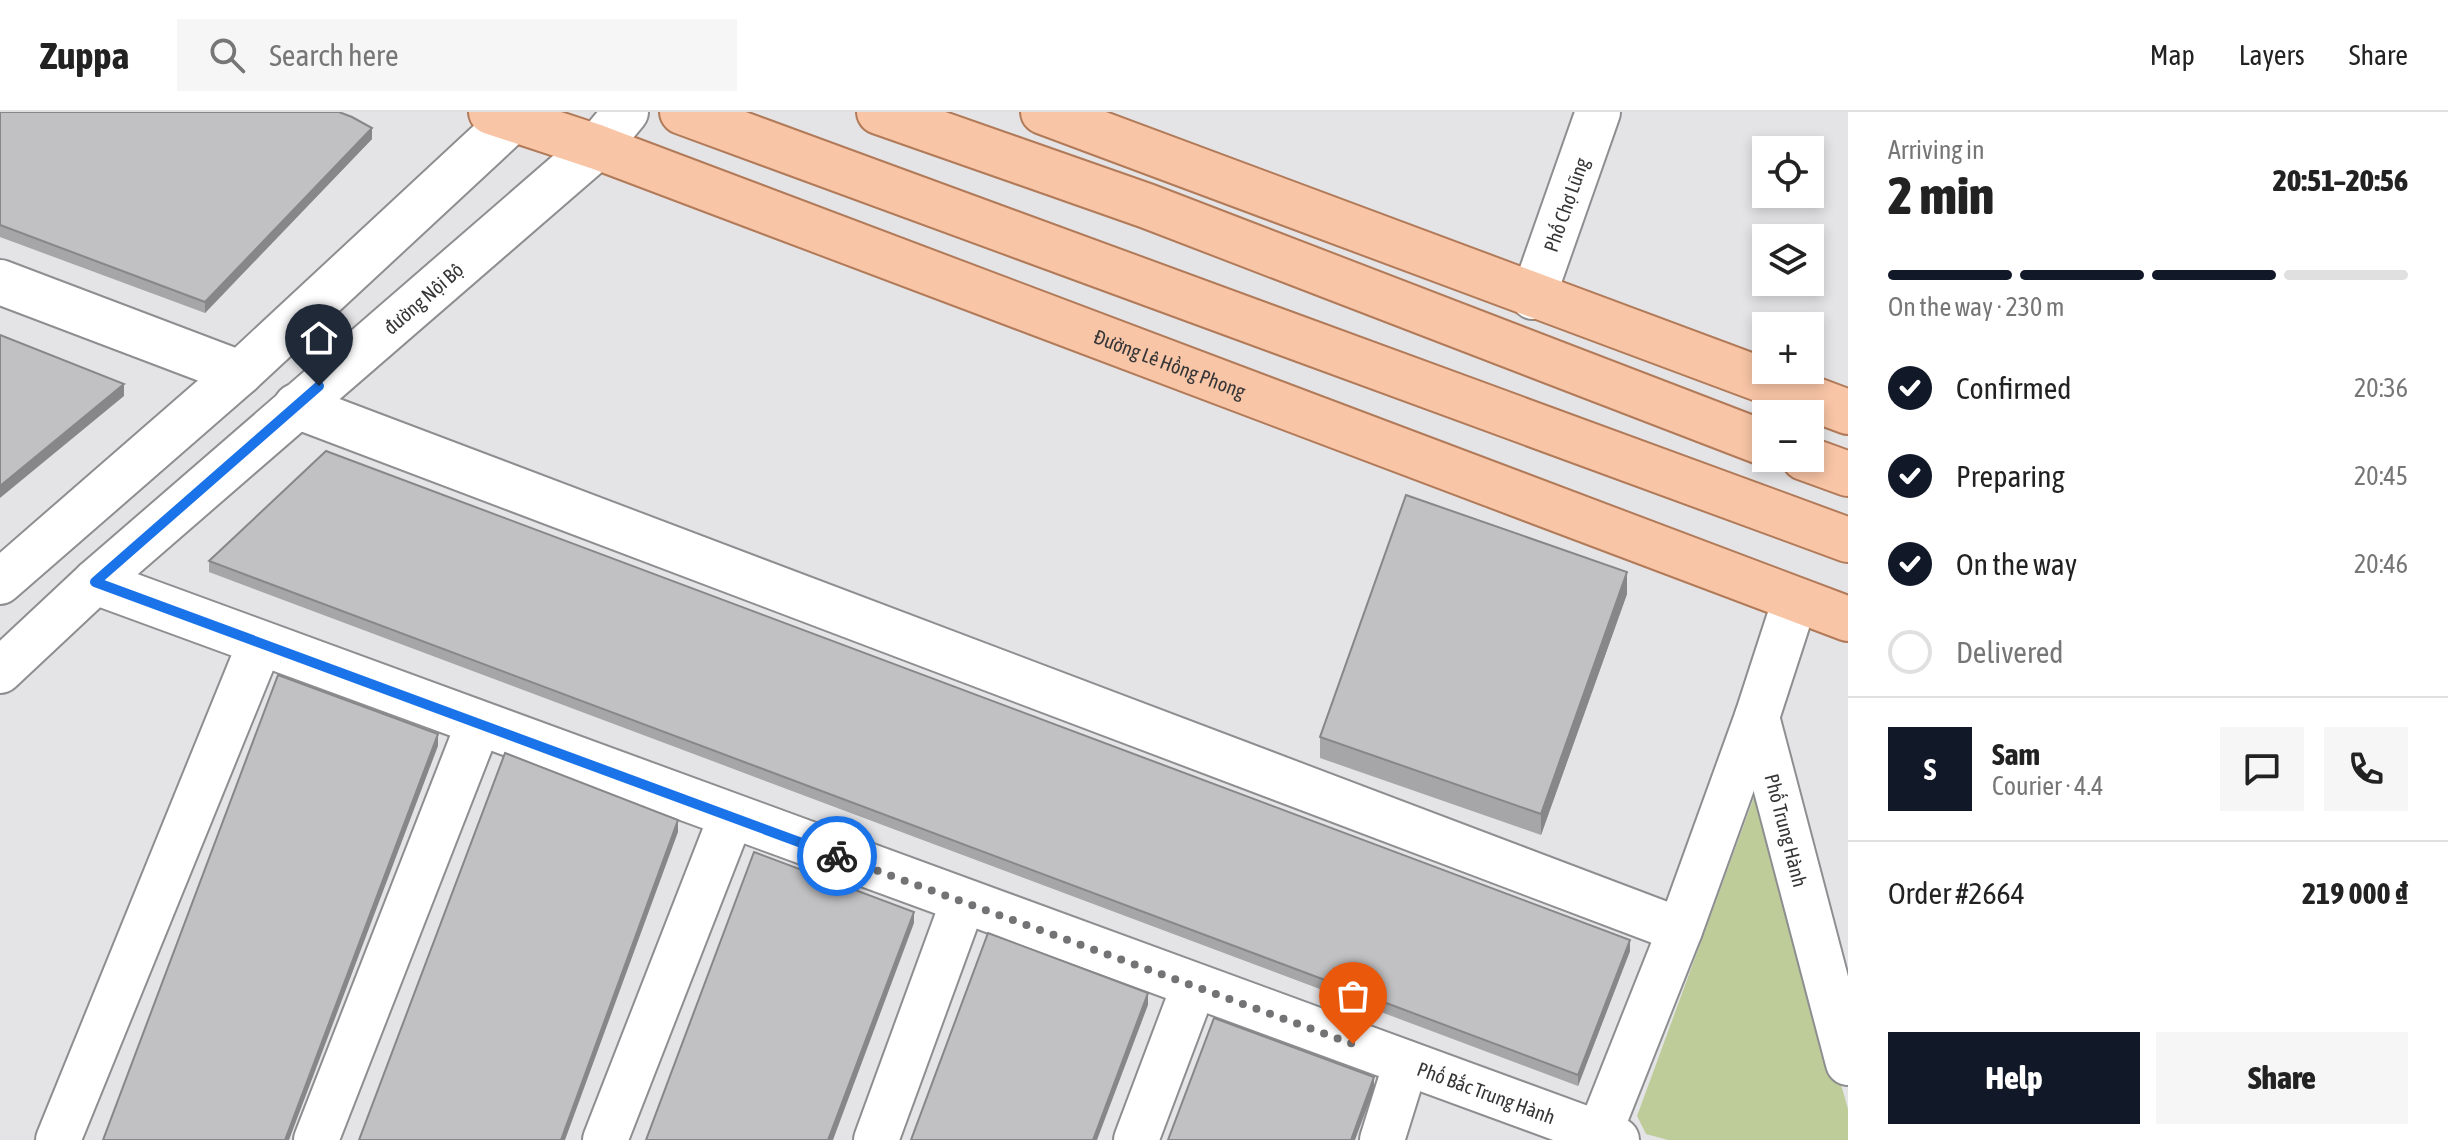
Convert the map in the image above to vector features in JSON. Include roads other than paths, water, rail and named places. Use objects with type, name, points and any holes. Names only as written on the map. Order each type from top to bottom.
[{"type":"main road","points":[[682,112],[1848,540]]},
{"type":"main road","points":[[879,112],[1147,206],[1752,439]]},
{"type":"main road","points":[[1043,112],[1848,412]]},
{"type":"main road","name":"Đường Lê Hồng Phong","points":[[508,115],[1848,619]]},
{"type":"main road","points":[[1824,465],[1848,474]]},
{"type":"street","name":"đường Nội Bộ","points":[[0,671],[95,582],[597,147],[626,112]]},
{"type":"street","name":"Phố Chợ Lũng","points":[[1533,297],[1598,112]]},
{"type":"street","points":[[5,570],[240,373],[508,115]]},
{"type":"street","points":[[0,282],[240,373]]},
{"type":"street","points":[[296,406],[1680,930]]},
{"type":"street","name":"Phố Bắc Trung Hành","points":[[95,582],[259,646],[1608,1137]]},
{"type":"street","points":[[1608,1137],[1757,717],[1795,600]]},
{"type":"street","points":[[58,1140],[259,646]]},
{"type":"street","name":"Phố Trung Hành","points":[[1757,717],[1848,1063]]},
{"type":"street","points":[[316,1140],[478,725]]},
{"type":"street","points":[[605,1140],[731,817]]},
{"type":"street","points":[[876,1140],[963,902]]},
{"type":"street","points":[[1136,1140],[1194,986]]},
{"type":"street","points":[[1382,1140],[1406,1063]]}]
